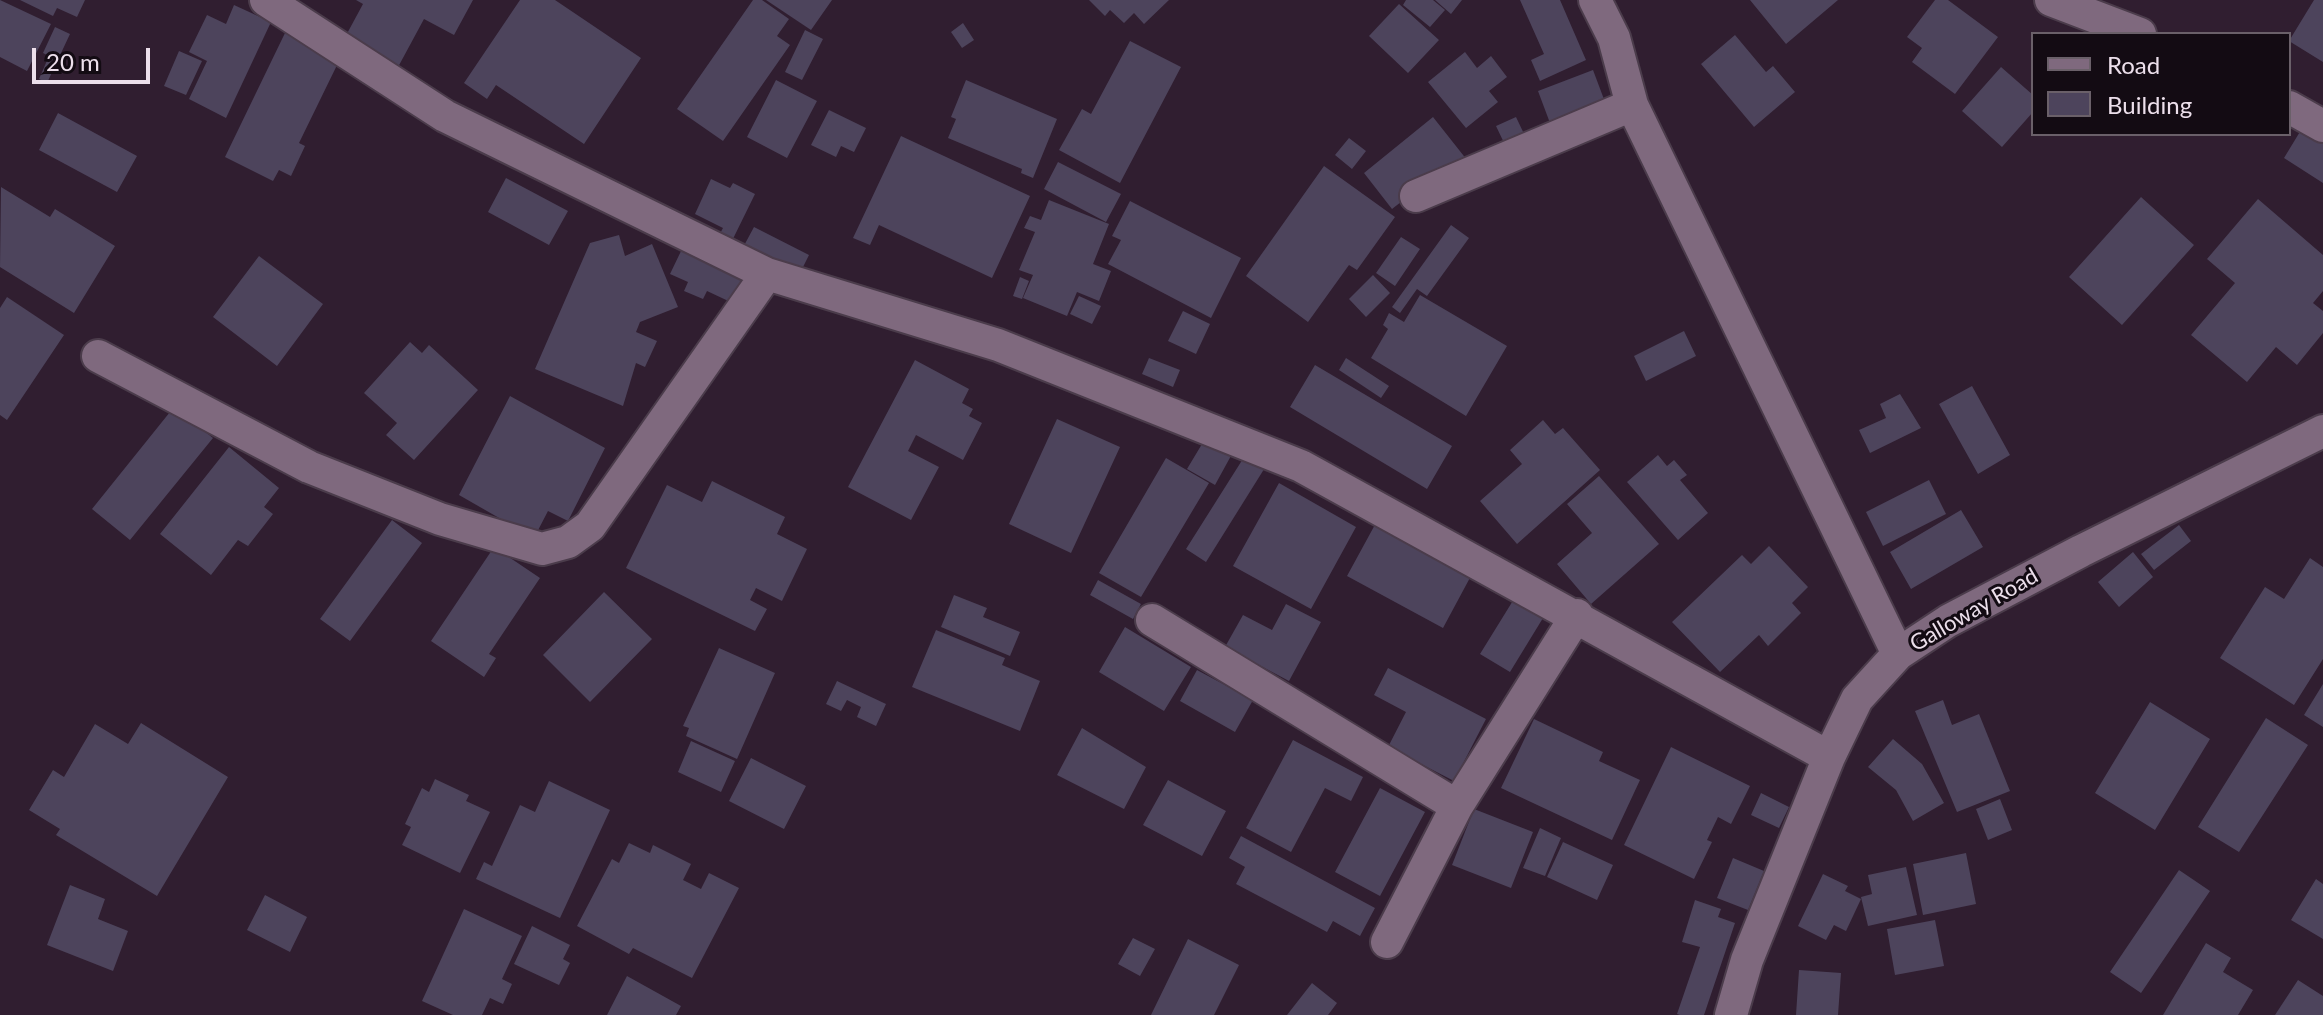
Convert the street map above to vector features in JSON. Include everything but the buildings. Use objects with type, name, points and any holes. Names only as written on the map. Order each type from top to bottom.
[{"type":"street","points":[[266,0],[445,116],[767,274],[998,345],[1301,466],[1577,615],[1829,757]]},
{"type":"street","points":[[1595,0],[1614,38],[1632,105],[1898,654]]},
{"type":"street","points":[[2051,0],[2135,32]]},
{"type":"street","points":[[1416,196],[1632,105]]},
{"type":"street","points":[[2291,108],[2323,126]]},
{"type":"street","points":[[98,356],[309,467],[440,519],[542,549],[568,542],[590,526],[767,274]]},
{"type":"street","name":"Galloway Road","points":[[1731,1015],[1747,960],[1829,757],[1857,699],[1898,654],[1948,621],[2081,551],[2323,431]]},
{"type":"street","points":[[1387,942],[1457,806],[1577,615]]},
{"type":"street","points":[[1152,620],[1457,806]]}]
